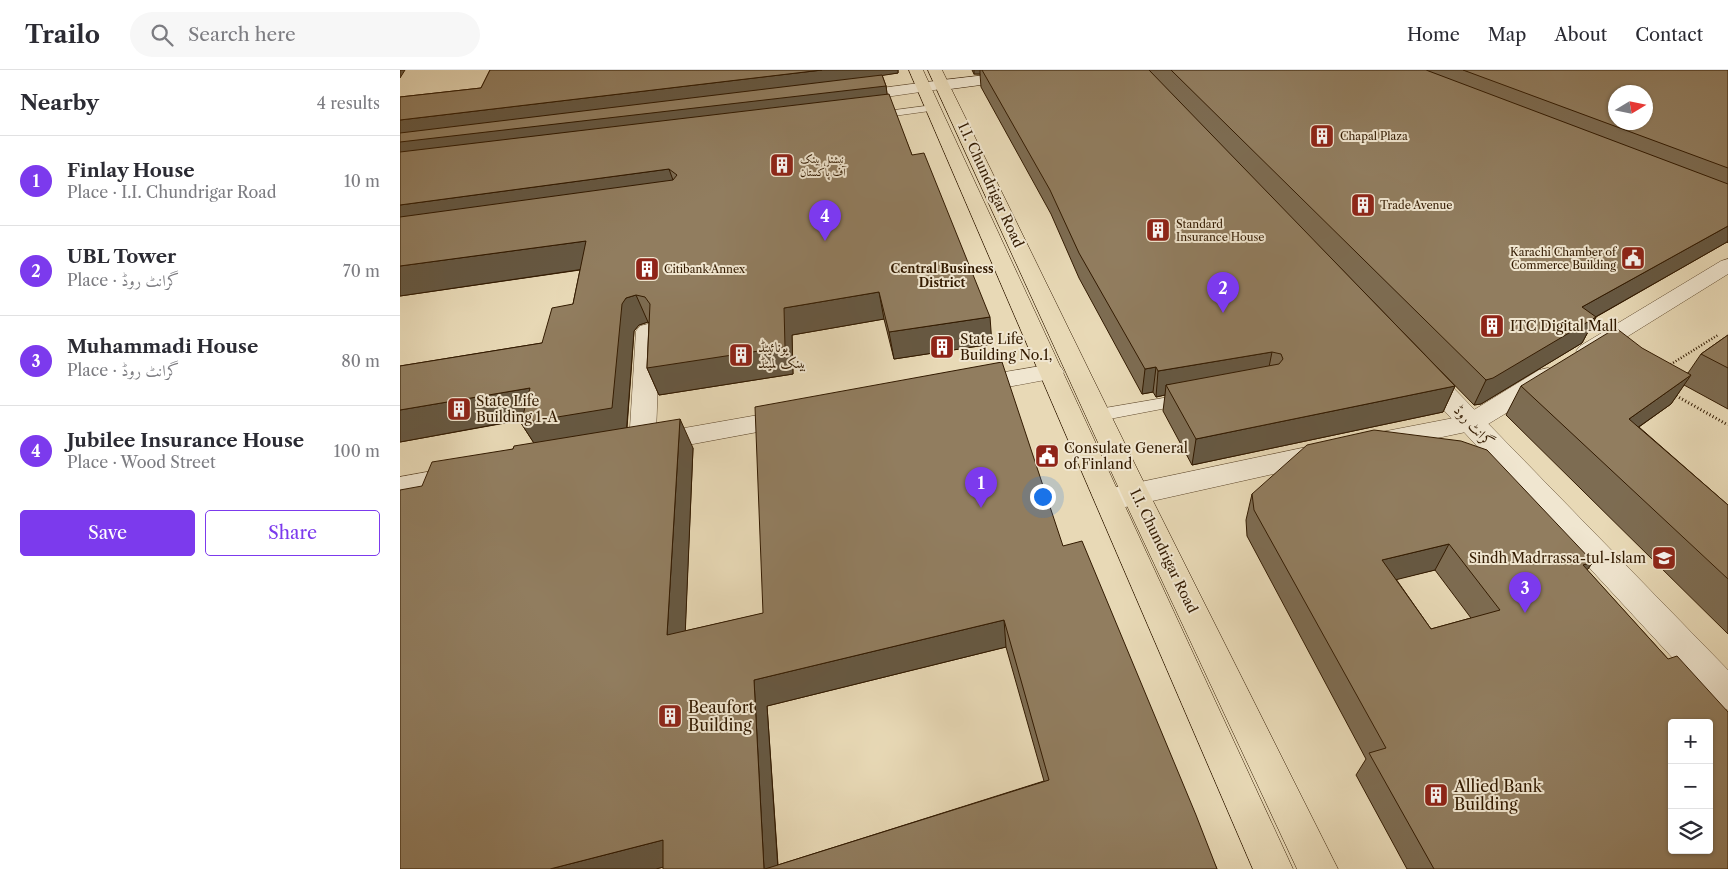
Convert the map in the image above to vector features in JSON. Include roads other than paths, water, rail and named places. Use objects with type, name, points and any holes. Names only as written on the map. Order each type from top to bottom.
[{"type":"main road","name":"I.I. Chundrigar Road","points":[[930,84],[1052,372],[1122,496],[1318,869]]},
{"type":"main road","name":"I.I. Chundrigar Road","points":[[930,84],[1099,415],[1122,496],[1273,869]]},
{"type":"street","points":[[834,99],[930,84],[1064,70]]},
{"type":"street","points":[[1122,496],[1471,423],[1728,265]]},
{"type":"street","points":[[648,332],[632,446],[818,413]]},
{"type":"street","name":"گرانٹ روڈ","points":[[1410,358],[1728,694]]},
{"type":"street","points":[[944,391],[1052,372]]},
{"type":"street","points":[[400,487],[487,471]]},
{"type":"lane","points":[[864,116],[930,84]]},
{"type":"lane","points":[[1099,415],[1200,397]]},
{"type":"place","name":"Chapal Plaza","points":[[1322,136]]},
{"type":"place","name":"نیشنل بینک آف پاکستان","points":[[782,165]]},
{"type":"place","name":"Trade Avenue","points":[[1363,205]]},
{"type":"place","name":"Standard Insurance House","points":[[1158,230]]},
{"type":"place","name":"Jubilee Insurance House","points":[[825,241]]},
{"type":"place","name":"Karachi Chamber of Commerce Building","points":[[1633,258]]},
{"type":"place","name":"Citibank Annex","points":[[647,269]]},
{"type":"place","name":"UBL Tower","points":[[1223,313]]},
{"type":"place","name":"ITC Digital Mall","points":[[1492,326]]},
{"type":"place","name":"State Life Building No.1,","points":[[942,347]]},
{"type":"place","name":"یونائیٹڈ بینک لمیٹڈ","points":[[741,355]]},
{"type":"place","name":"State Life Building 1-A","points":[[459,409]]},
{"type":"place","name":"Consulate General of Finland","points":[[1047,456]]},
{"type":"place","name":"Finlay House","points":[[981,508]]},
{"type":"place","name":"Sindh Madrrassa-tul-Islam","points":[[1664,558]]},
{"type":"place","name":"Muhammadi House","points":[[1525,613]]},
{"type":"place","name":"Beaufort Building","points":[[670,716]]},
{"type":"place","name":"Allied Bank Building","points":[[1436,795]]},
{"type":"district","name":"Central Business District","points":[[942,276]]}]
